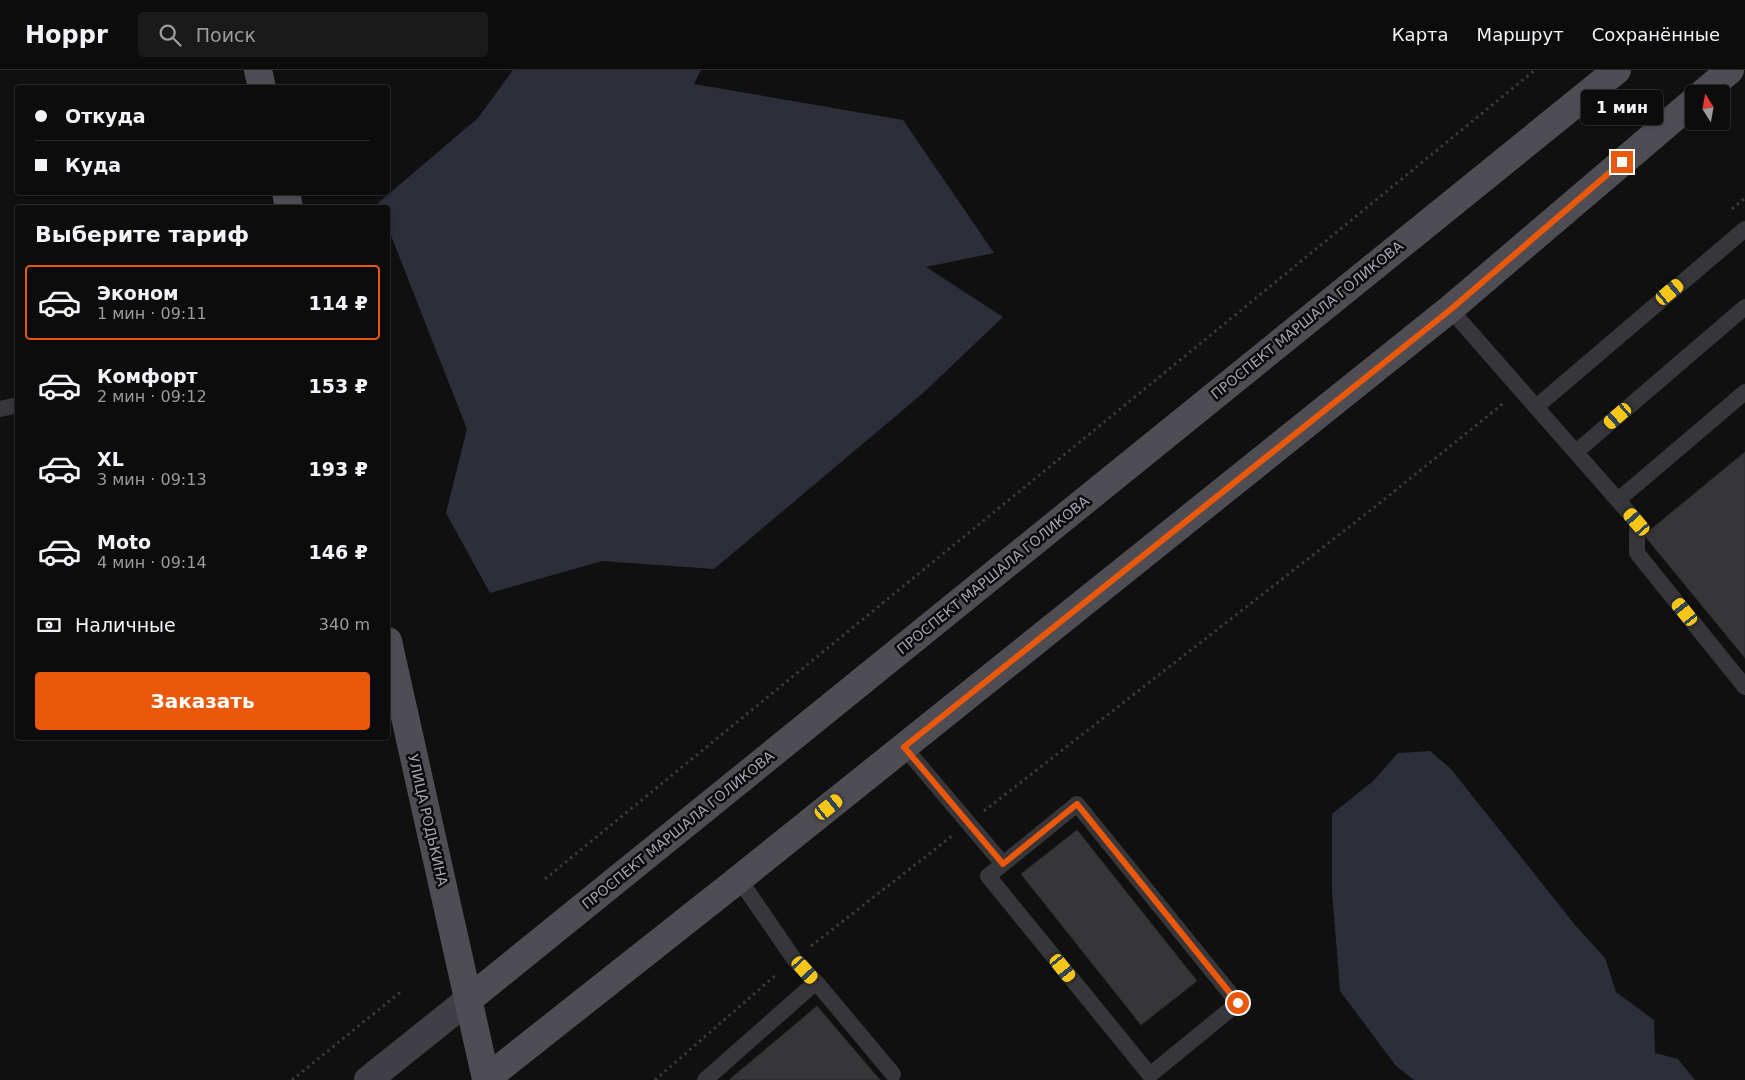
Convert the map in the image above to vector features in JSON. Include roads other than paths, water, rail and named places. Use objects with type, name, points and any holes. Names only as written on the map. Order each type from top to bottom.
[{"type":"main road","points":[[258,70],[261,85]]},
{"type":"main road","name":"ПРОСПЕКТ МАРШАЛА ГОЛИКОВА","points":[[368,1080],[1616,70]]},
{"type":"main road","points":[[1712,85],[1730,70]]},
{"type":"main road","points":[[486,1080],[1450,310],[1685,109]]},
{"type":"main road","name":"УЛИЦА РОДЬКИНА","points":[[390,650],[486,1080]]},
{"type":"lane","points":[[1536,407],[1745,229]]},
{"type":"lane","points":[[1576,452],[1745,308]]},
{"type":"lane","points":[[1450,310],[1637,522],[1637,553],[1745,686]]},
{"type":"lane","points":[[1618,500],[1745,392]]},
{"type":"lane","points":[[0,409],[15,406]]},
{"type":"lane","points":[[904,747],[1003,864]]},
{"type":"lane","points":[[1077,804],[1238,1003],[1150,1075],[988,876],[1003,864],[1077,804]]},
{"type":"lane","points":[[739,879],[794,959],[816,982],[893,1074]]},
{"type":"lane","points":[[705,1080],[816,982]]},
{"type":"water","points":[[513,70],[701,70],[694,84],[903,120],[994,253],[926,267],[1003,317],[922,394],[714,569],[602,561],[490,593],[446,513],[467,429],[390,233],[390,205],[379,205],[378,203],[390,195],[390,193],[478,118]]},
{"type":"water","points":[[1430,751],[1451,769],[1575,925],[1605,958],[1616,992],[1654,1020],[1655,1053],[1678,1059],[1695,1080],[1414,1080],[1396,1066],[1340,991],[1332,891],[1332,814],[1373,781],[1398,753]]}]
